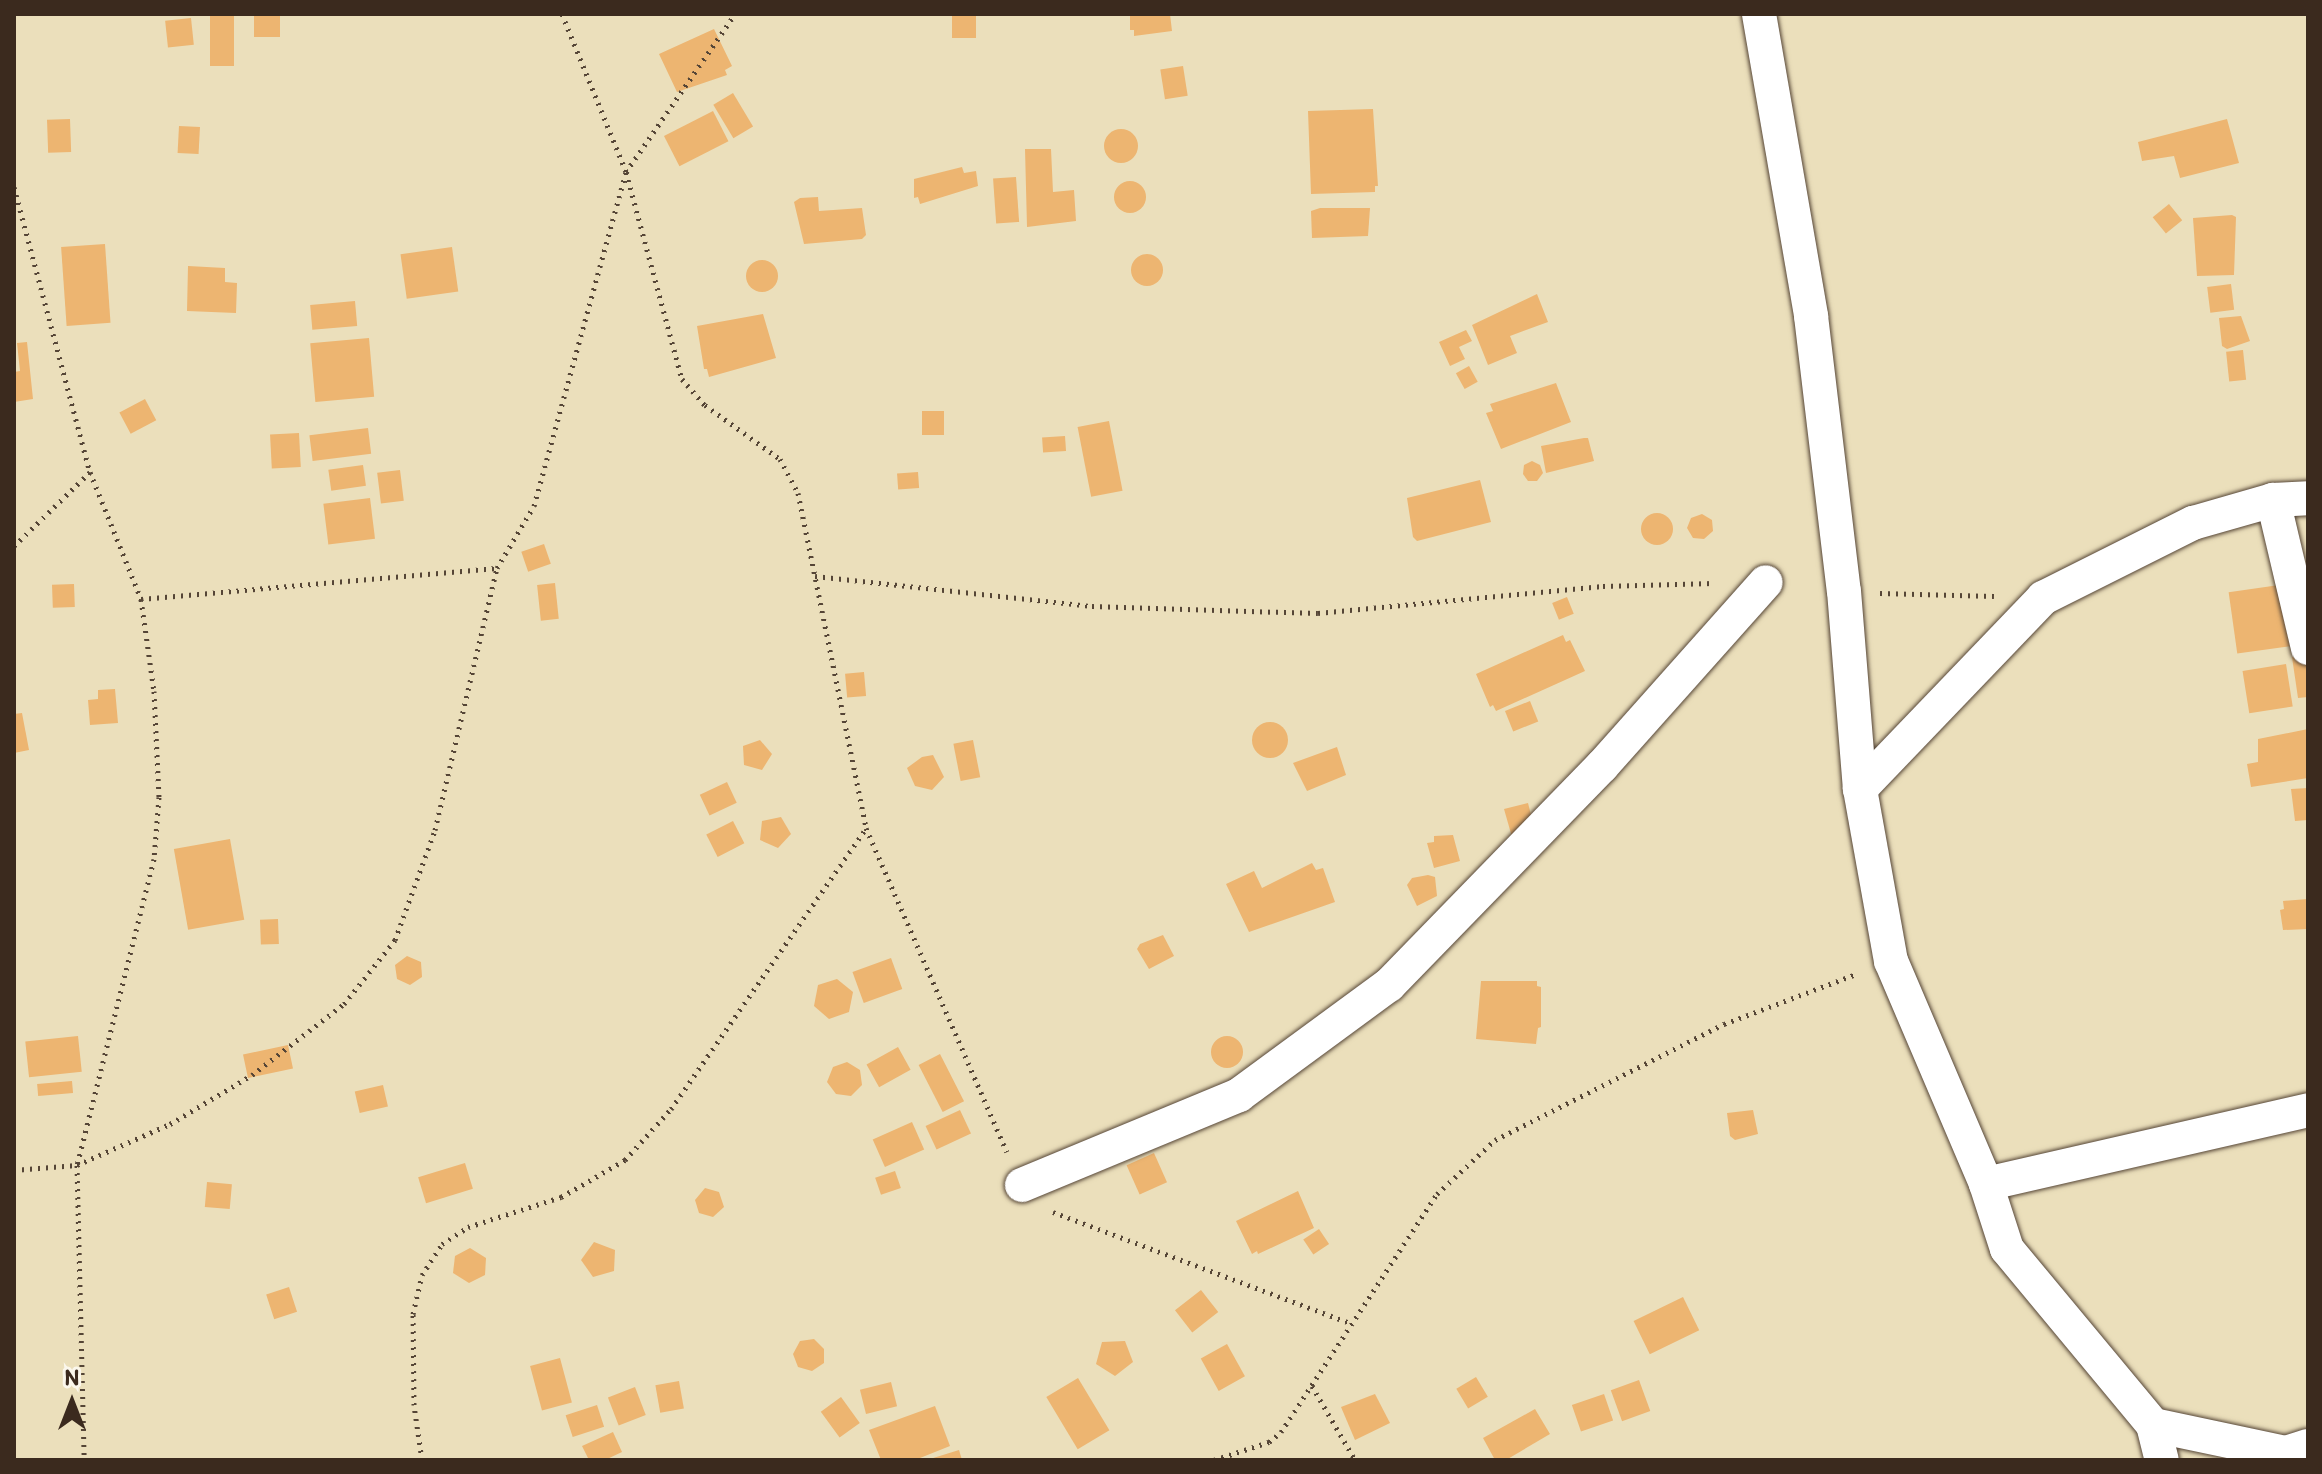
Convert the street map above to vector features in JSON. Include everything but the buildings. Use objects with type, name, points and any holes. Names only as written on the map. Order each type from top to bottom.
[{"type":"street","points":[[1759,14],[1811,316],[1844,591],[1860,789],[1891,961],[1986,1184],[2007,1249],[2153,1425],[2162,1460]]},
{"type":"street","points":[[1860,789],[2043,598],[2193,523],[2273,500],[2308,498]]},
{"type":"street","points":[[2273,500],[2308,648]]},
{"type":"street","points":[[1022,1185],[1239,1095],[1389,985],[1602,766],[1766,582]]},
{"type":"street","points":[[1986,1184],[2308,1110]]},
{"type":"street","points":[[2153,1425],[2286,1453],[2308,1446]]},
{"type":"path","points":[[562,14],[626,172],[682,379],[705,405],[780,459],[798,493],[866,828],[1022,1185],[1032,1200],[1053,1211],[1352,1324]]},
{"type":"path","points":[[14,1170],[77,1165],[170,1124],[252,1075],[344,1004],[395,940],[435,830],[497,568],[534,506],[626,172],[735,14]]},
{"type":"path","points":[[14,187],[90,472],[141,599],[156,721],[159,797],[154,859],[77,1165],[84,1460]]},
{"type":"path","points":[[14,546],[90,472]]},
{"type":"path","points":[[141,599],[497,568]]},
{"type":"path","points":[[815,576],[1092,606],[1318,613],[1603,586],[1766,582]]},
{"type":"path","points":[[1844,591],[2043,598]]},
{"type":"path","points":[[422,1460],[414,1405],[413,1314],[422,1275],[442,1244],[468,1227],[561,1197],[625,1160],[671,1109],[866,828]]},
{"type":"path","points":[[1214,1460],[1269,1442],[1281,1432],[1437,1194],[1495,1140],[1724,1024],[1891,961]]},
{"type":"path","points":[[1312,1386],[1355,1460]]}]
